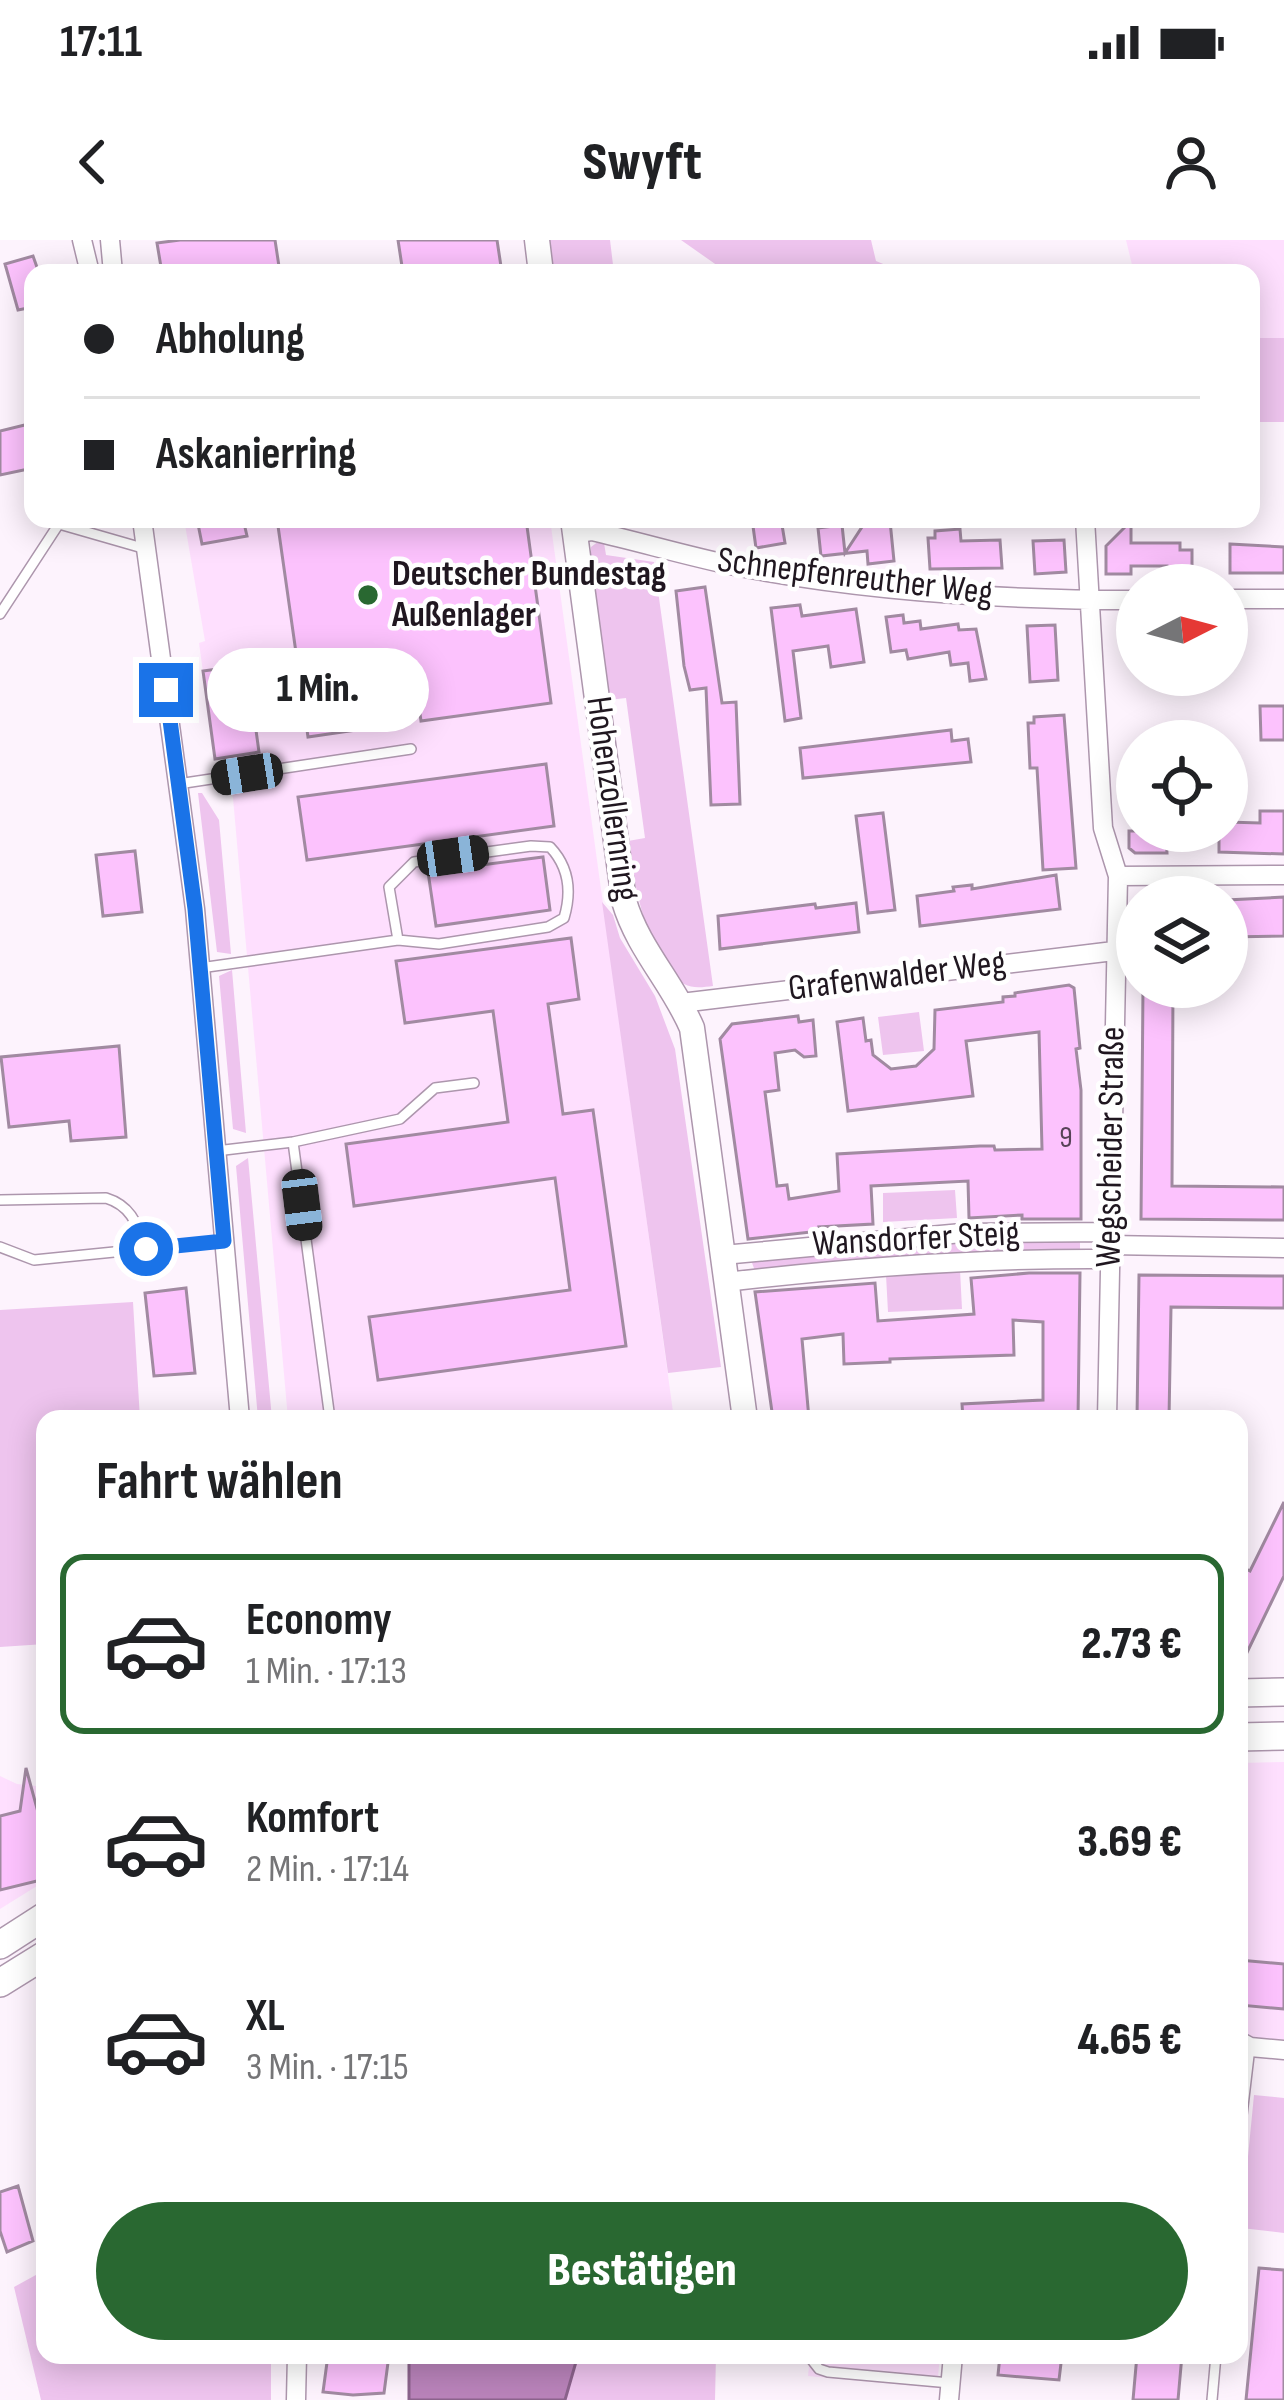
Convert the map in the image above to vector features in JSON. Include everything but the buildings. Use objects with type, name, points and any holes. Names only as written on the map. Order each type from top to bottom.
[{"type":"main road","points":[[1248,1693],[1284,1692]]},
{"type":"main road","points":[[1248,1736],[1284,1736]]},
{"type":"main road","points":[[0,1945],[36,1922]]},
{"type":"main road","points":[[0,1983],[36,1961]]},
{"type":"street","points":[[143,528],[200,968],[239,1410]]},
{"type":"street","name":"Hohenzollernring","points":[[574,528],[624,902],[638,939],[692,1028],[744,1410]]},
{"type":"street","name":"Schnepfenreuther Weg","points":[[581,528],[732,565],[896,590],[1116,599]]},
{"type":"street","name":"Wegscheider Straße","points":[[1086,528],[1103,828],[1118,876]]},
{"type":"street","points":[[1248,599],[1284,599]]},
{"type":"street","points":[[1118,876],[1284,875]]},
{"type":"street","name":"Wegscheider Straße","points":[[1107,1410],[1116,914]]},
{"type":"street","name":"Grafenwalder Weg","points":[[681,1003],[1114,951]]},
{"type":"street","name":"Wansdorfer Steig","points":[[723,1256],[941,1234],[1109,1245],[1284,1248]]},
{"type":"street","name":"Wansdorfer Steig","points":[[726,1282],[1109,1245]]},
{"type":"street","points":[[1248,2045],[1284,2050]]},
{"type":"street","points":[[296,2400],[297,2364]]},
{"type":"lane","points":[[0,614],[55,528]]},
{"type":"lane","points":[[82,528],[146,549]]},
{"type":"lane","points":[[178,784],[411,749]]},
{"type":"lane","points":[[200,968],[398,940],[439,944],[548,927],[564,917],[569,899],[564,862],[550,847],[530,846],[414,862],[389,887],[398,940]]},
{"type":"lane","points":[[216,1151],[293,1142],[400,1119],[435,1088],[474,1083]]},
{"type":"lane","points":[[293,1142],[329,1410]]},
{"type":"lane","points":[[0,1200],[106,1198],[120,1202],[134,1216],[146,1249]]},
{"type":"lane","points":[[0,1247],[34,1260],[224,1241]]},
{"type":"lane","points":[[815,2364],[828,2372],[950,2391]]},
{"type":"lane","points":[[1212,2400],[1215,2364]]},
{"type":"shaded area","points":[[546,240],[610,240],[613,264],[550,264]]},
{"type":"shaded area","points":[[681,240],[871,240],[876,261],[883,264],[715,264]]},
{"type":"shaded area","points":[[1126,240],[1284,240],[1284,338],[1260,338],[1260,264],[1132,264]]},
{"type":"shaded area","points":[[1260,338],[1284,338],[1284,422],[1260,422]]},
{"type":"shaded area","points":[[186,528],[551,528],[673,1410],[287,1410],[233,798],[226,758],[215,759],[199,643],[205,641]]},
{"type":"shaded area","points":[[599,541],[606,555],[654,562],[713,986],[687,986],[671,974],[652,940],[638,897],[628,841],[645,838],[626,698],[608,700],[591,558],[591,547]]},
{"type":"shaded area","points":[[198,793],[219,820],[231,954],[217,952]]},
{"type":"shaded area","points":[[602,902],[655,996],[675,1049],[721,1367],[668,1373]]},
{"type":"shaded area","points":[[232,970],[246,1133],[233,1129],[219,976]]},
{"type":"shaded area","points":[[919,1012],[924,1051],[883,1055],[878,1017]]},
{"type":"shaded area","points":[[248,1158],[271,1410],[257,1410],[236,1166]]},
{"type":"shaded area","points":[[955,1190],[957,1218],[883,1222],[883,1193]]},
{"type":"shaded area","points":[[1080,1241],[1080,1252],[844,1260],[755,1271],[751,1260],[896,1242]]},
{"type":"shaded area","points":[[960,1270],[962,1309],[888,1312],[886,1275]]},
{"type":"shaded area","points":[[133,1302],[139,1410],[36,1410],[36,1645],[0,1647],[0,1310]]},
{"type":"shaded area","points":[[1284,1762],[1284,2040],[1248,2037],[1248,1763]]},
{"type":"shaded area","points":[[0,1776],[36,1786],[36,1887],[0,1909]]},
{"type":"shaded area","points":[[1254,2095],[1284,2098],[1284,2233],[1248,2229]]},
{"type":"shaded area","points":[[36,2275],[36,2364],[271,2364],[271,2400],[41,2400],[14,2287]]},
{"type":"shaded area","points":[[409,2364],[575,2364],[565,2400],[409,2400]]},
{"type":"shaded area","points":[[575,2364],[716,2364],[715,2400],[565,2400]]},
{"type":"shaded area","points":[[809,2364],[939,2364],[937,2388],[808,2376]]},
{"type":"place","name":"Deutscher Bundestag Außenlager","points":[[368,595]]},
{"type":"route","points":[[146,1249],[224,1241],[195,909],[166,690]]}]
